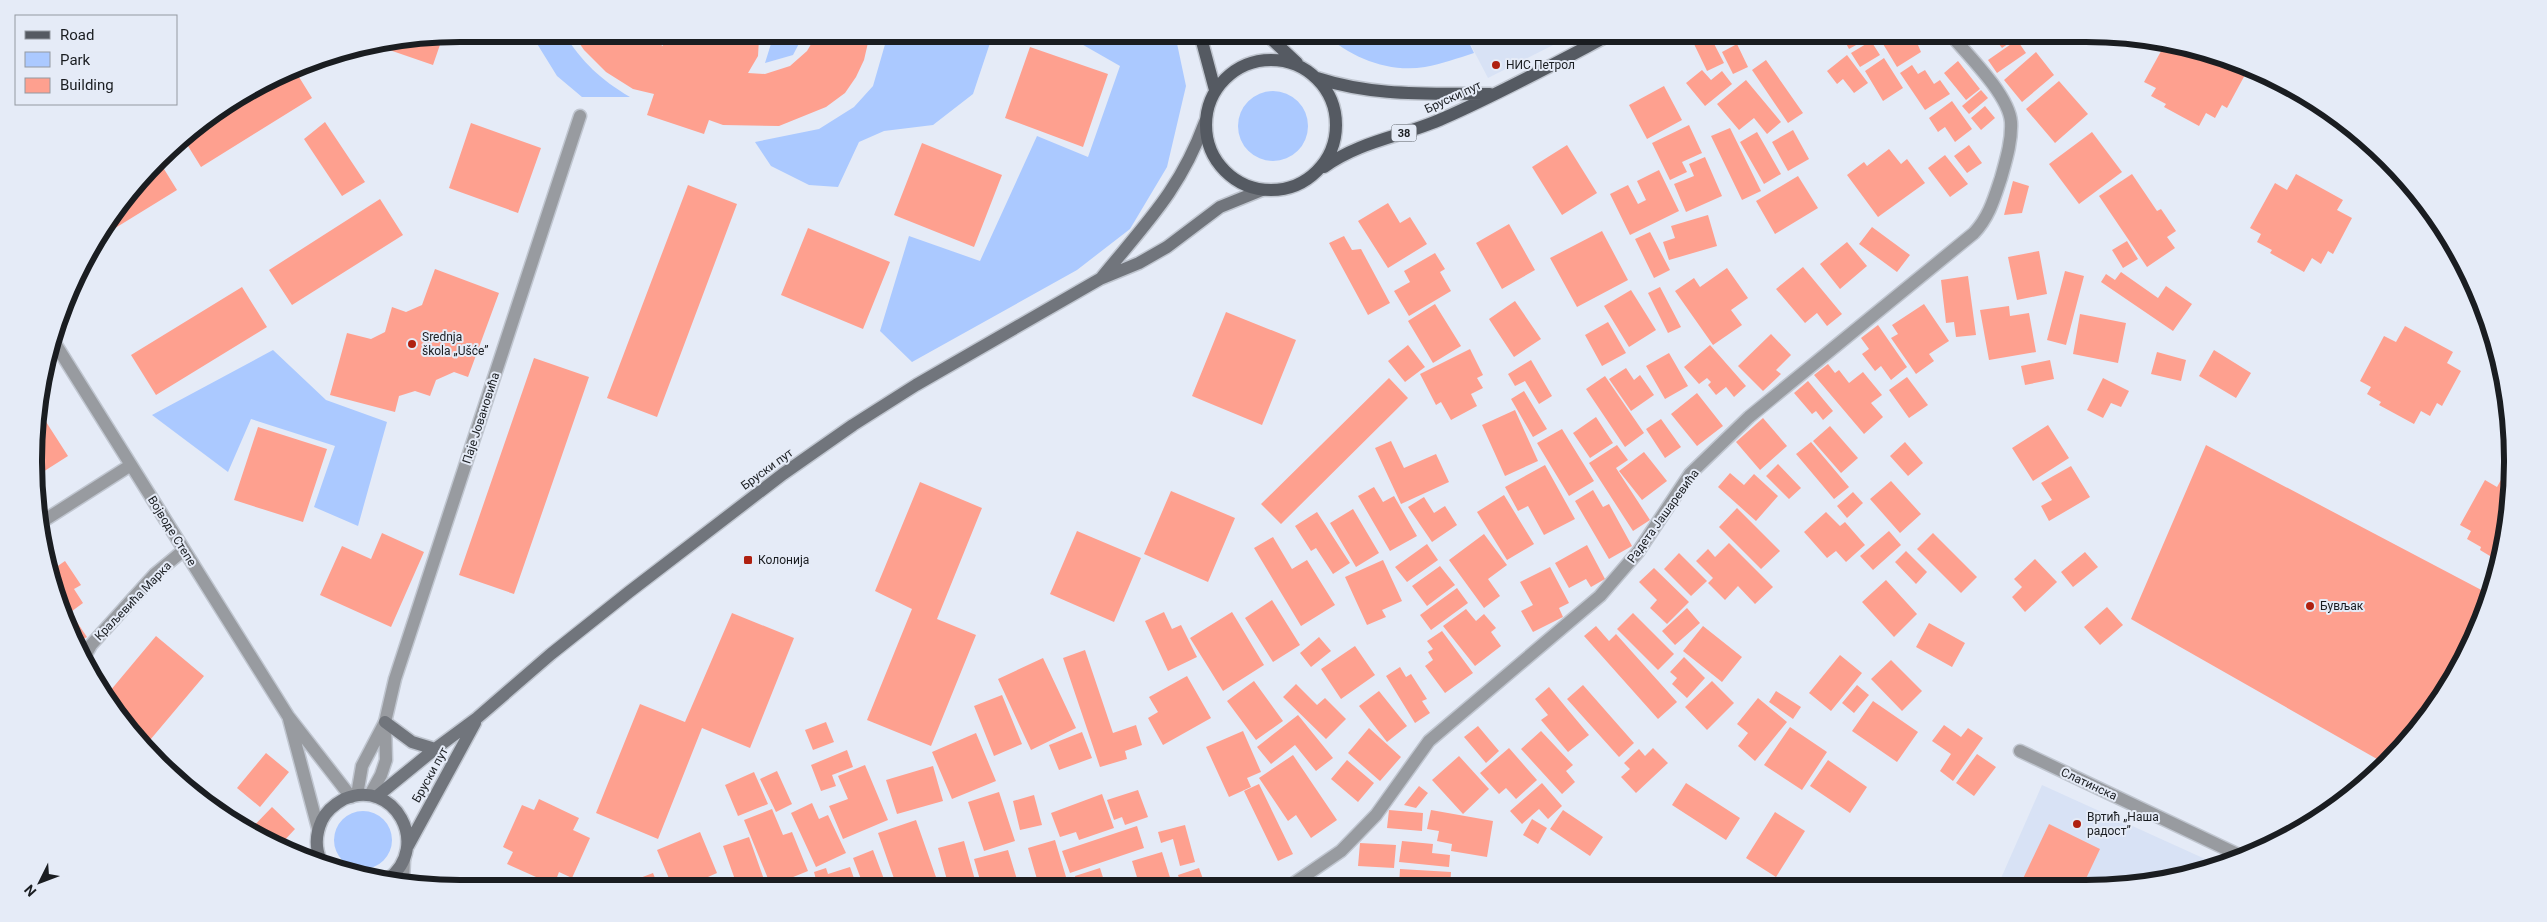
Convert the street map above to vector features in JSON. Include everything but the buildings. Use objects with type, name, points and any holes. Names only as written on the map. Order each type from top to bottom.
[{"type":"main road","points":[[1202,42],[1216,90]]},
{"type":"main road","name":"38","points":[[1275,42],[1317,78],[1330,95],[1336,115],[1336,136],[1329,157],[1316,173],[1300,184],[1281,190],[1262,190],[1243,184],[1227,174],[1215,159],[1208,141],[1205,122],[1208,105],[1226,77],[1249,63],[1276,60],[1301,66]]},
{"type":"main road","name":"Бруски пут","points":[[1316,173],[1343,154],[1443,119],[1595,42]]},
{"type":"main road","name":"Бруски пут","points":[[1317,78],[1348,88],[1376,92],[1405,94],[1497,92]]},
{"type":"main road","name":"Бруски пут","points":[[1100,279],[1151,221],[1170,195],[1188,163],[1205,122]]},
{"type":"main road","name":"Бруски пут","points":[[373,796],[477,718],[559,648],[791,468],[916,385],[1100,279],[1139,264],[1167,247],[1220,207],[1262,190]]},
{"type":"main road","name":"Бруски пут","points":[[408,846],[477,718]]},
{"type":"main road","points":[[385,722],[412,742],[435,748]]},
{"type":"main road","points":[[312,852],[316,844],[318,828],[325,814],[336,803],[354,796],[373,796],[390,805],[401,816],[407,830],[408,846],[404,860],[393,874]]},
{"type":"main road","points":[[316,844],[320,855]]},
{"type":"street","name":"Радета Јашаревића","points":[[1299,880],[1341,851],[1376,815],[1429,741],[1600,596],[1638,552],[1690,474],[1748,417],[1967,239],[1986,220],[2008,155],[2011,120],[2003,100],[1957,42]]},
{"type":"street","name":"Паје Јовановића","points":[[385,722],[395,678],[580,116]]},
{"type":"street","name":"Војводе Степе","points":[[58,349],[288,716],[354,796]]},
{"type":"street","points":[[47,519],[130,464]]},
{"type":"street","name":"Краљевића Марка","points":[[88,650],[155,574],[184,550]]},
{"type":"street","name":"Војводе Степе","points":[[288,716],[318,828]]},
{"type":"street","points":[[354,796],[362,766],[385,722]]},
{"type":"street","points":[[373,796],[386,760],[385,722]]},
{"type":"street","name":"Слатинска","points":[[2020,751],[2234,852]]},
{"type":"street","points":[[403,875],[404,860]]},
{"type":"shaded area","name":"НИС Петрол","points":[[1469,42],[1559,42],[1488,78]]},
{"type":"shaded area","name":"Вртић „Наша радост”","points":[[2042,785],[2209,861],[2168,871],[2113,879],[2000,880]]},
{"type":"green space","points":[[536,42],[570,42],[593,70],[630,97],[582,97],[557,76]]},
{"type":"green space","points":[[772,42],[800,42],[793,55],[765,63]]},
{"type":"green space","points":[[886,42],[990,42],[973,94],[933,125],[884,131],[859,142],[838,187],[809,185],[771,166],[755,142],[819,129],[854,107],[873,86]]},
{"type":"green space","points":[[1078,42],[1177,42],[1186,86],[1167,167],[1130,229],[1077,270],[912,362],[880,331],[909,236],[980,261],[1037,136],[1088,157],[1120,66]]},
{"type":"green space","points":[[1469,42],[1474,53],[1425,67],[1398,68],[1371,62],[1335,43]]},
{"type":"green space","points":[[1273,91],[1286,94],[1298,101],[1305,113],[1308,126],[1305,139],[1298,151],[1286,158],[1273,161],[1260,158],[1248,151],[1241,139],[1238,126],[1241,113],[1248,101],[1260,94]]},
{"type":"green space","points":[[273,350],[326,400],[387,422],[358,526],[314,507],[335,446],[251,419],[228,472],[152,415]]},
{"type":"green space","points":[[363,811],[374,813],[387,824],[391,834],[390,851],[374,867],[367,868],[346,863],[336,851],[334,840],[336,829],[352,813]]},
{"type":"place","name":"НИС Петрол","points":[[1496,65]]},
{"type":"place","name":"Srednja škola „Ušće”","points":[[412,344]]},
{"type":"place","name":"Колонија","points":[[748,560]]},
{"type":"place","name":"Бувљак","points":[[2310,606]]},
{"type":"place","name":"Вртић „Наша радост”","points":[[2077,824]]}]
